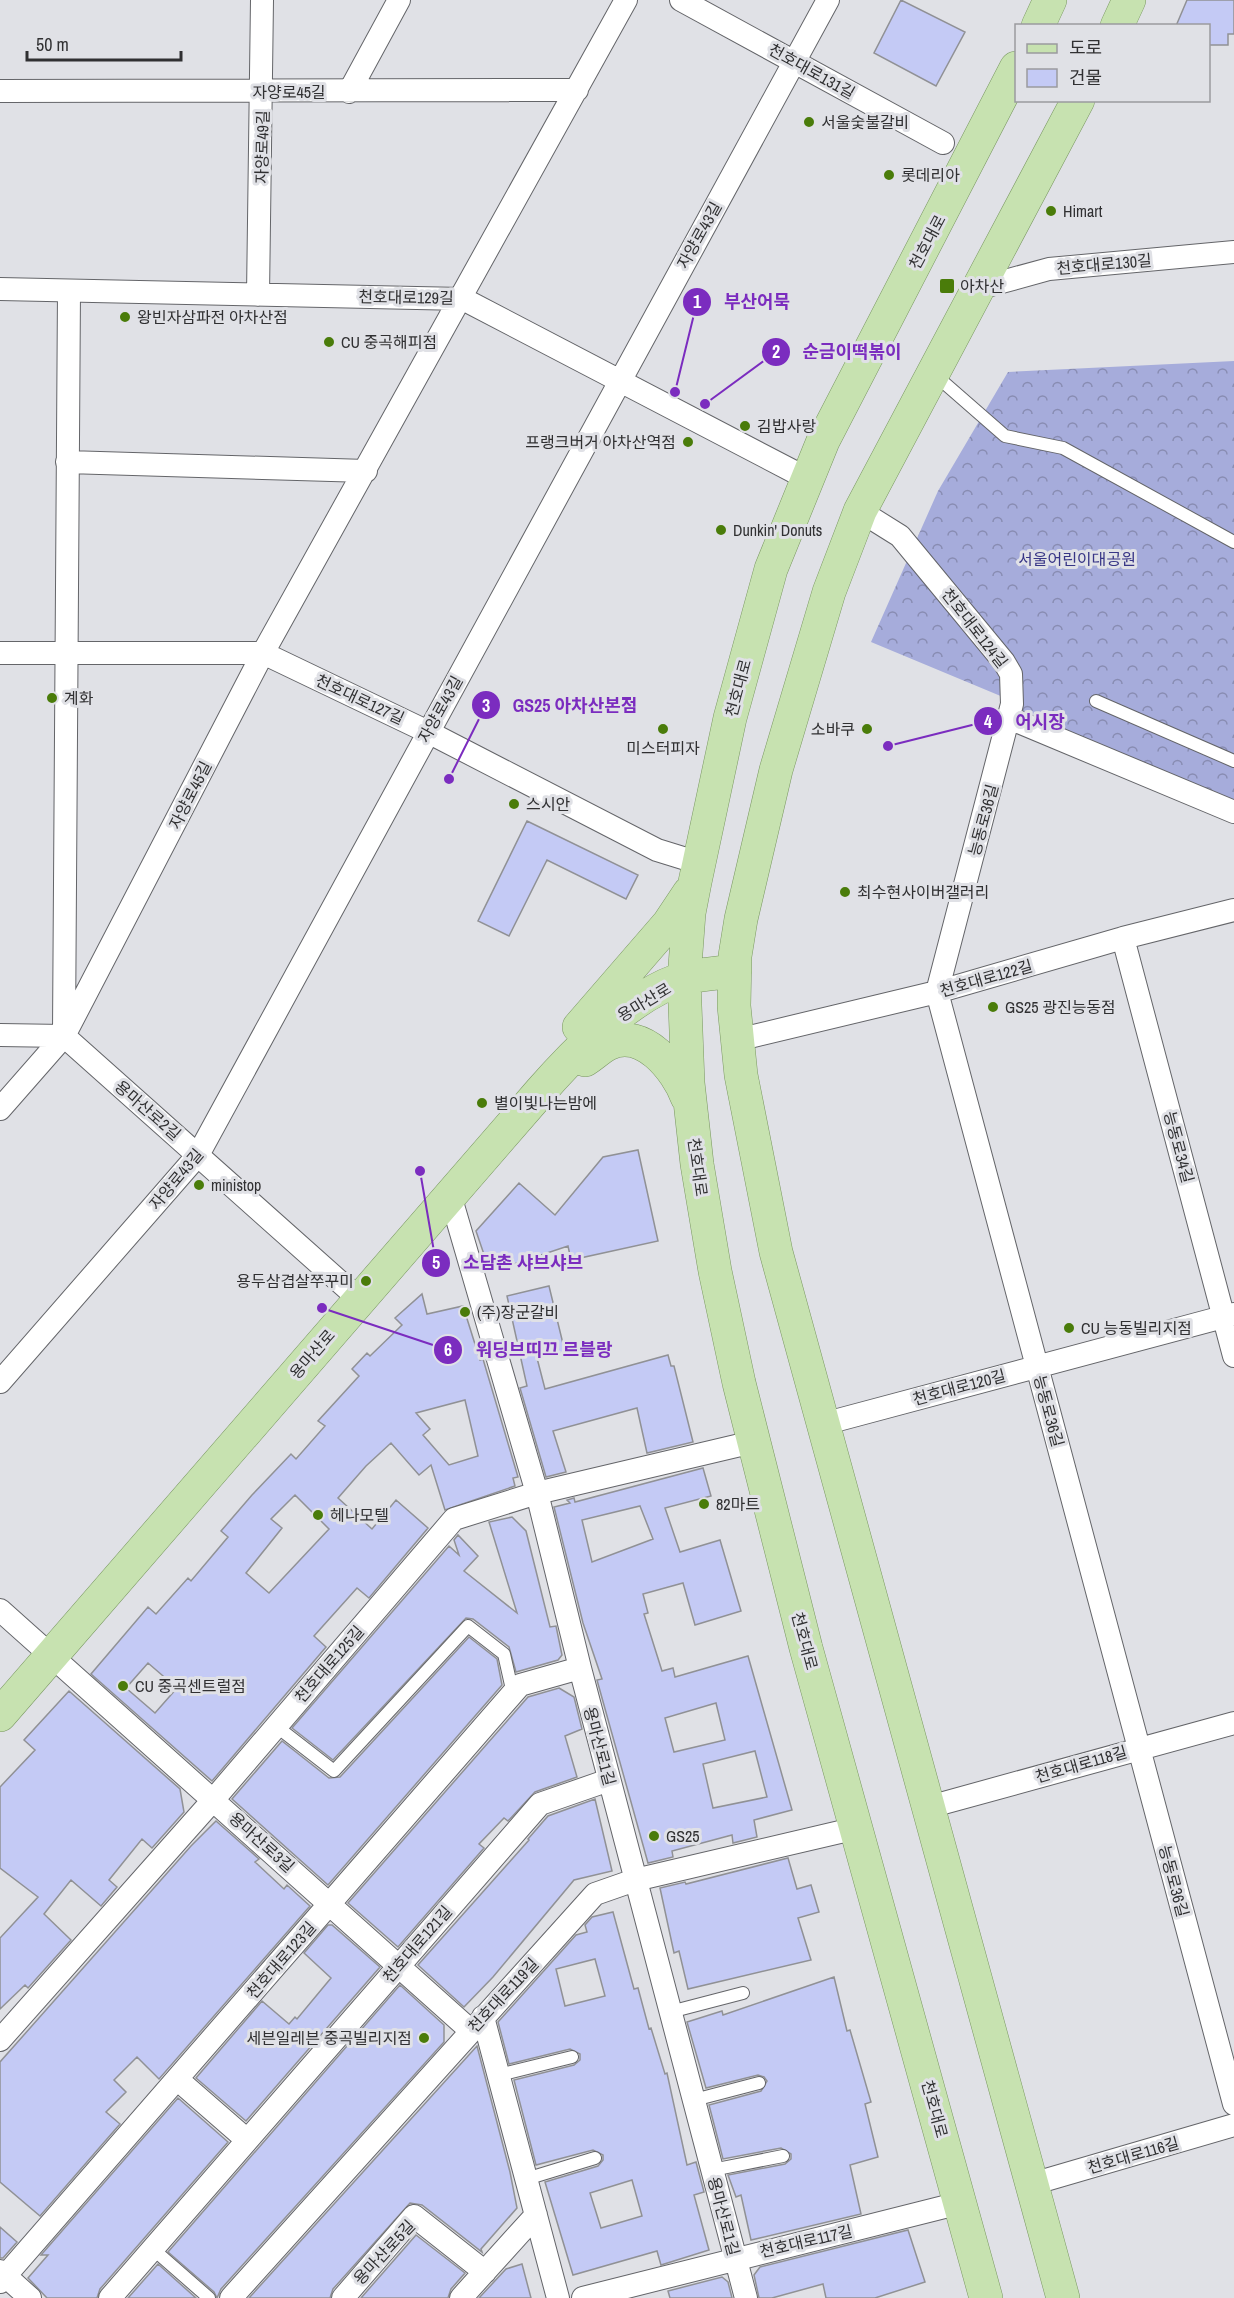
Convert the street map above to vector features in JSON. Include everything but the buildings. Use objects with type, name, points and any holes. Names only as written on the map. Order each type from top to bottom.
[{"type":"main road","points":[[1039,24],[1050,0]]},
{"type":"main road","points":[[1118,24],[1129,0]]},
{"type":"main road","name":"천호대로","points":[[986,2298],[856,1828],[753,1442],[715,1271],[690,1103],[684,979],[689,913],[697,873],[730,718],[771,569],[806,478],[1015,72]]},
{"type":"main road","points":[[1062,2298],[776,1252],[759,1171],[737,1040],[735,971],[747,887],[776,770],[826,603],[861,511],[976,289],[1077,102]]},
{"type":"main road","points":[[552,1078],[578,1029],[669,923],[697,873]]},
{"type":"main road","name":"용마산로","points":[[0,1714],[552,1078],[611,1022],[646,998],[684,979],[735,971]]},
{"type":"main road","points":[[552,1078],[609,1043],[634,1041],[648,1048],[667,1063],[682,1084],[690,1103]]},
{"type":"street","name":"자양로49길","points":[[258,295],[263,92],[262,0]]},
{"type":"street","points":[[349,92],[399,0]]},
{"type":"street","name":"자양로45길","points":[[0,1109],[64,1036],[263,654],[463,299],[626,0]]},
{"type":"street","name":"천호대로131길","points":[[681,0],[943,143]]},
{"type":"street","name":"자양로43길","points":[[0,1382],[198,1155],[828,0]]},
{"type":"street","name":"자양로45길","points":[[0,91],[577,90]]},
{"type":"street","name":"천호대로130길","points":[[976,289],[1049,269],[1234,252]]},
{"type":"street","name":"천호대로129길","points":[[0,289],[463,299],[806,478]]},
{"type":"street","points":[[0,1035],[64,1036],[69,291]]},
{"type":"street","points":[[68,462],[366,471]]},
{"type":"street","name":"천호대로124길","points":[[861,511],[900,536],[1004,662],[1011,674],[1013,688],[1009,718]]},
{"type":"street","name":"천호대로127길","points":[[0,653],[263,654],[428,732],[657,850],[697,873]]},
{"type":"street","points":[[1009,718],[1234,812]]},
{"type":"street","name":"능동로36길","points":[[1009,718],[937,992],[1234,2104]]},
{"type":"street","name":"천호대로122길","points":[[737,1040],[937,992],[1123,938],[1234,910]]},
{"type":"street","name":"능동로34길","points":[[1123,938],[1229,1315],[1234,1356]]},
{"type":"street","name":"용마산로2길","points":[[64,1036],[360,1299]]},
{"type":"street","name":"용마산로1길","points":[[450,1195],[537,1493],[609,1780],[746,2298]]},
{"type":"street","name":"천호대로120길","points":[[823,1424],[1229,1315]]},
{"type":"street","name":"천호대로125길","points":[[0,2040],[214,1799],[454,1519],[537,1493],[753,1442]]},
{"type":"street","name":"용마산로3길","points":[[0,1610],[399,1966],[477,2023]]},
{"type":"street","name":"천호대로123길","points":[[2,2276],[520,1686],[580,1668]]},
{"type":"street","name":"천호대로118길","points":[[929,1807],[1234,1723]]},
{"type":"street","name":"천호대로121길","points":[[110,2298],[540,1804],[609,1780]]},
{"type":"street","name":"천호대로119길","points":[[231,2298],[595,1894],[635,1880],[856,1828]]},
{"type":"street","points":[[477,2023],[499,2075],[558,2298]]},
{"type":"street","points":[[177,2079],[247,2140]]},
{"type":"street","name":"천호대로116길","points":[[1032,2184],[1234,2125]]},
{"type":"street","name":"천호대로117길","points":[[583,2298],[960,2203]]},
{"type":"street","points":[[461,2298],[536,2215]]},
{"type":"street","name":"용마산로5길","points":[[343,2298],[414,2216],[485,2272]]},
{"type":"street","points":[[2,2276],[30,2298]]},
{"type":"lane","points":[[933,373],[1005,436],[1063,448],[1234,542]]},
{"type":"lane","points":[[1096,701],[1234,761]]},
{"type":"lane","points":[[276,1726],[334,1771],[468,1626],[504,1654],[513,1694]]},
{"type":"lane","points":[[670,2012],[742,1993]]},
{"type":"lane","points":[[499,2075],[572,2057]]},
{"type":"lane","points":[[694,2100],[759,2083]]},
{"type":"lane","points":[[712,2170],[783,2156]]},
{"type":"lane","points":[[526,2179],[595,2158]]},
{"type":"lane","points":[[153,2249],[208,2298]]},
{"type":"green space","name":"서울어린이대공원","points":[[1234,361],[1234,805],[1017,714],[1020,704],[871,642],[938,491],[1008,372]]},
{"type":"place","name":"서울숯불갈비","points":[[809,122]]},
{"type":"place","name":"롯데리아","points":[[889,175]]},
{"type":"place","name":"Himart","points":[[1051,211]]},
{"type":"place","name":"아차산","points":[[947,286]]},
{"type":"place","name":"왕빈자삼파전 아차산점","points":[[125,317]]},
{"type":"place","name":"CU 중곡해피점","points":[[329,342]]},
{"type":"place","name":"부산어묵","points":[[675,392]]},
{"type":"place","name":"순금이떡볶이","points":[[705,404]]},
{"type":"place","name":"김밥사랑","points":[[745,426]]},
{"type":"place","name":"프랭크버거 아차산역점","points":[[688,442]]},
{"type":"place","name":"Dunkin' Donuts","points":[[721,530]]},
{"type":"place","name":"계화","points":[[52,698]]},
{"type":"place","name":"미스터피자","points":[[663,729]]},
{"type":"place","name":"소바쿠","points":[[867,729]]},
{"type":"place","name":"어시장","points":[[888,746]]},
{"type":"place","name":"GS25 아차산본점","points":[[449,779]]},
{"type":"place","name":"스시안","points":[[514,804]]},
{"type":"place","name":"최수현사이버갤러리","points":[[845,892]]},
{"type":"place","name":"GS25 광진능동점","points":[[993,1007]]},
{"type":"place","name":"별이빛나는밤에","points":[[482,1103]]},
{"type":"place","name":"소담촌 샤브샤브","points":[[420,1171]]},
{"type":"place","name":"ministop","points":[[199,1185]]},
{"type":"place","name":"용두삼겹살쭈꾸미","points":[[366,1281]]},
{"type":"place","name":"워딩브띠끄 르블랑","points":[[322,1308]]},
{"type":"place","name":"(주)장군갈비","points":[[465,1312]]},
{"type":"place","name":"CU 능동빌리지점","points":[[1069,1328]]},
{"type":"place","name":"82마트","points":[[704,1504]]},
{"type":"place","name":"헤나모텔","points":[[318,1515]]},
{"type":"place","name":"CU 중곡센트럴점","points":[[123,1686]]},
{"type":"place","name":"GS25","points":[[654,1836]]},
{"type":"place","name":"세븐일레븐 중곡빌리지점","points":[[424,2038]]}]
